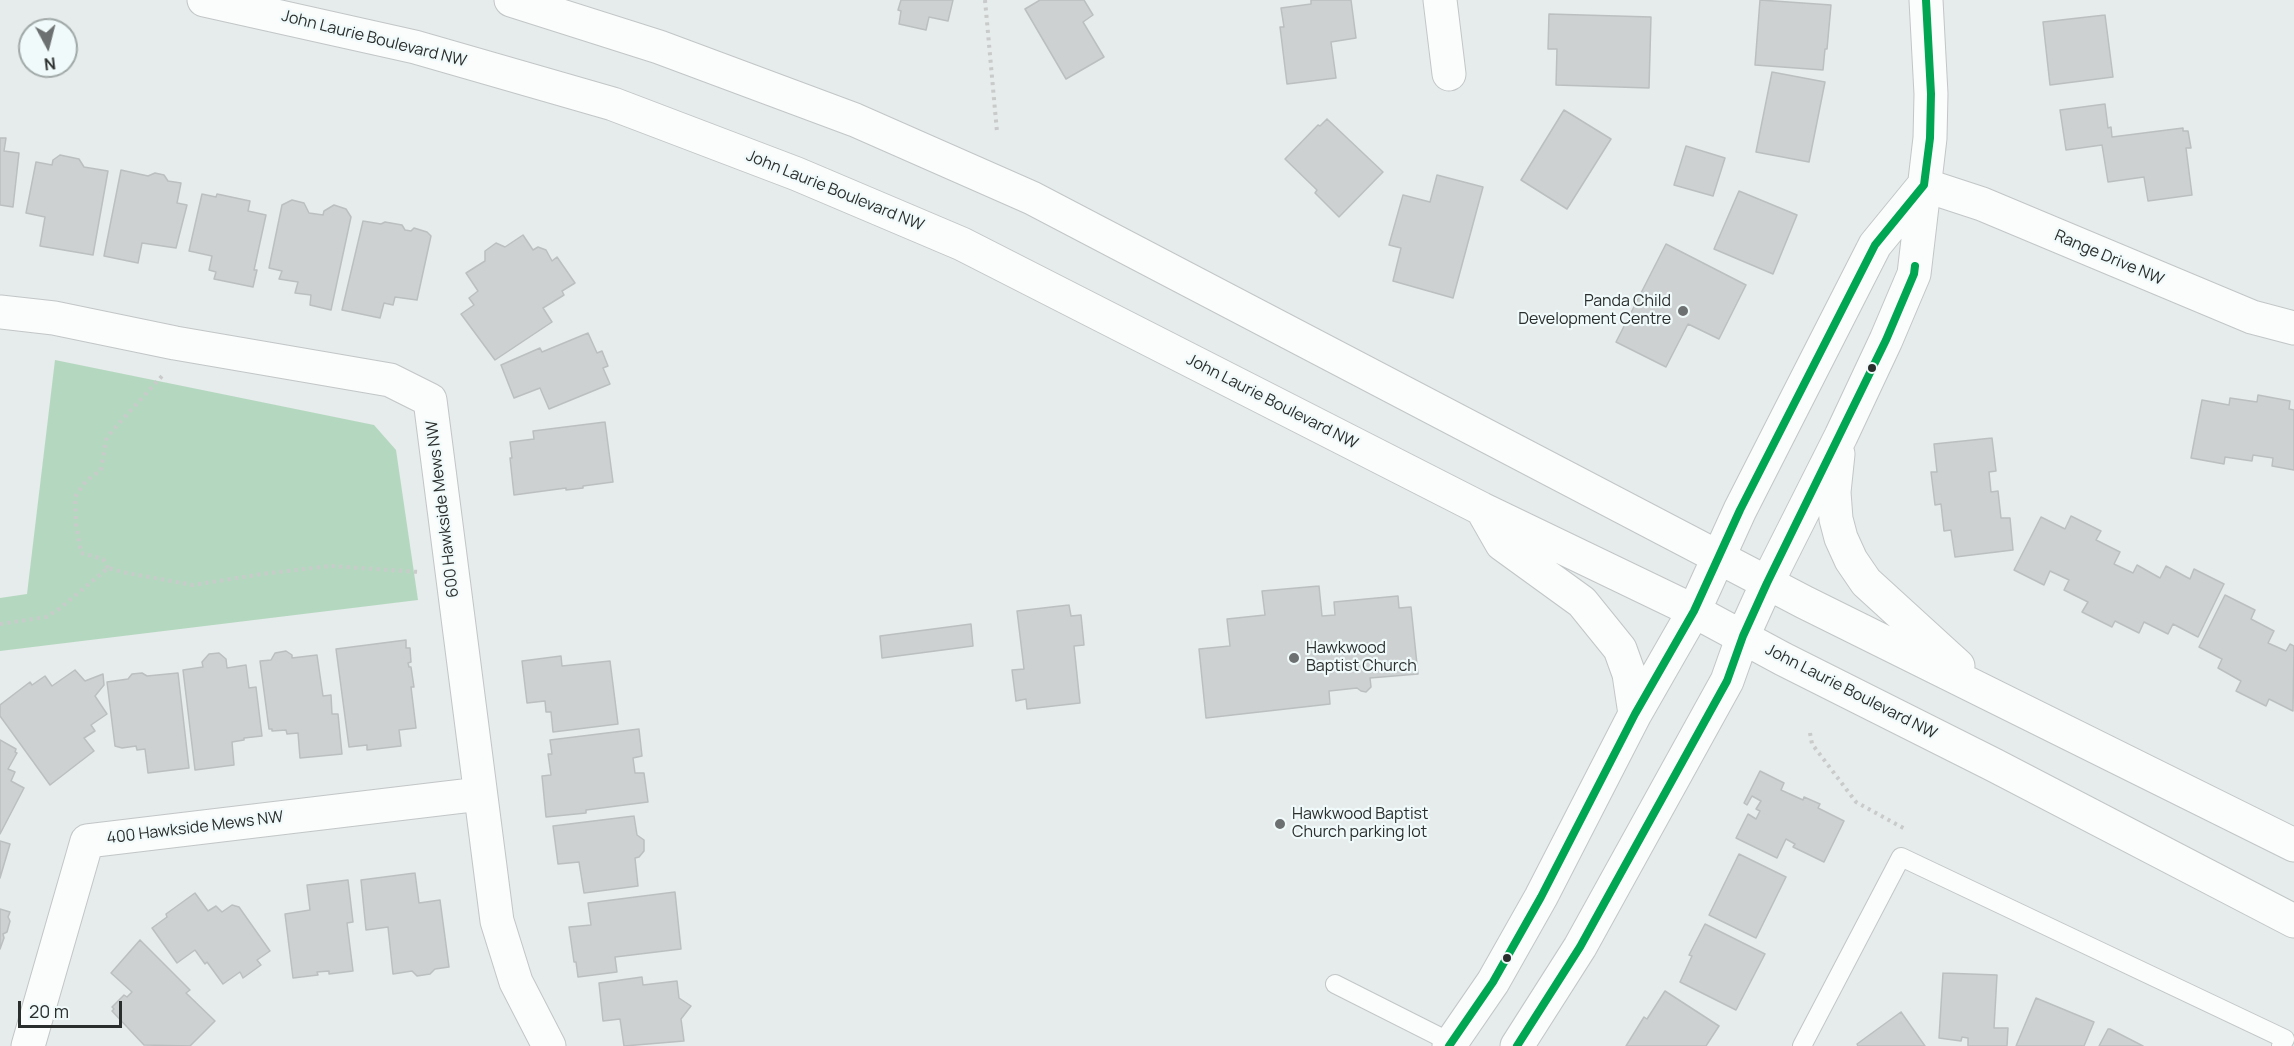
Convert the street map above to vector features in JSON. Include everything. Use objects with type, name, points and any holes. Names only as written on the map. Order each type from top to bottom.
[{"type":"main road","name":"John Laurie Boulevard NW","points":[[204,0],[415,47],[613,104],[797,174],[962,244],[1482,509],[1694,611],[2294,921]]},
{"type":"main road","points":[[511,0],[659,47],[855,120],[1032,198],[1767,583],[2294,845]]},
{"type":"main road","points":[[1440,0],[1449,74]]},
{"type":"main road","points":[[1517,1046],[1580,947],[1727,681],[1743,636],[1767,583],[1840,436],[1914,274],[1930,138],[1931,94],[1926,0]]},
{"type":"main road","points":[[1452,1045],[1493,982],[1536,906],[1635,714],[1694,611],[1740,510],[1875,245],[1924,185]]},
{"type":"main road","name":"Range Drive NW","points":[[1924,185],[1982,204],[2252,317],[2294,328]]},
{"type":"main road","name":"600 Hawkside Mews NW","points":[[0,312],[54,318],[175,343],[390,380],[430,400],[497,921],[516,982],[549,1046]]},
{"type":"main road","points":[[1840,436],[1834,492],[1841,538],[1851,560],[1866,582],[1986,692]]},
{"type":"main road","points":[[1482,509],[1502,544],[1582,602],[1620,649],[1629,675],[1635,714]]},
{"type":"main road","name":"400 Hawkside Mews NW","points":[[28,1046],[87,841],[480,794]]},
{"type":"lane","points":[[1802,1046],[1901,857],[2285,1039],[2281,1046]]},
{"type":"lane","points":[[1335,984],[1452,1045]]},
{"type":"path","points":[[985,0],[997,132]]},
{"type":"path","points":[[175,343],[169,368],[112,431],[106,440],[101,470],[86,481],[75,497],[76,524],[81,552],[103,559],[108,568],[193,585],[330,566],[422,572],[450,569]]},
{"type":"path","points":[[0,624],[46,617],[108,568]]},
{"type":"path","points":[[1810,733],[1812,744],[1856,802],[1914,834],[1901,857]]},
{"type":"green space","points":[[55,360],[374,425],[396,450],[418,600],[0,651],[0,598],[27,594]]},
{"type":"building","points":[[901,0],[953,0],[948,21],[929,17],[926,30],[899,24],[901,11],[898,10]]},
{"type":"building","points":[[1040,0],[1084,0],[1093,15],[1083,22],[1104,57],[1066,79],[1025,9]]},
{"type":"building","points":[[1311,0],[1351,0],[1356,38],[1331,42],[1336,78],[1287,84],[1280,27],[1284,27],[1281,8],[1311,4]]},
{"type":"building","points":[[1760,0],[1831,5],[1823,70],[1755,65]]},
{"type":"building","points":[[1549,14],[1651,17],[1649,88],[1556,85],[1557,49],[1548,49]]},
{"type":"building","points":[[2105,15],[2113,77],[2050,85],[2043,22]]},
{"type":"building","points":[[1772,72],[1825,82],[1809,162],[1756,152]]},
{"type":"building","points":[[2105,104],[2108,128],[2111,127],[2112,137],[2183,128],[2183,131],[2188,131],[2191,148],[2186,148],[2192,195],[2148,201],[2144,177],[2108,182],[2102,145],[2066,150],[2060,110]]},
{"type":"building","points":[[1564,110],[1611,139],[1567,209],[1521,180]]},
{"type":"building","points":[[1327,119],[1383,172],[1339,217],[1315,193],[1317,190],[1285,159],[1318,125],[1320,126]]},
{"type":"building","points":[[0,138],[6,138],[4,151],[19,153],[13,207],[0,205]]},
{"type":"building","points":[[1686,146],[1725,158],[1713,196],[1674,185]]},
{"type":"building","points":[[60,155],[79,159],[84,167],[108,171],[93,255],[40,246],[45,217],[26,213],[36,162],[52,165],[53,160]]},
{"type":"building","points":[[121,170],[148,176],[155,173],[164,175],[168,181],[181,183],[177,203],[187,205],[176,248],[142,243],[138,263],[104,256]]},
{"type":"building","points":[[1437,175],[1483,187],[1453,298],[1393,281],[1401,248],[1389,245],[1403,195],[1430,202]]},
{"type":"building","points":[[1739,191],[1797,215],[1773,274],[1714,249]]},
{"type":"building","points":[[202,194],[216,197],[217,194],[250,201],[248,211],[266,215],[254,270],[257,270],[253,287],[214,279],[216,272],[209,270],[212,256],[189,251]]},
{"type":"building","points":[[292,200],[304,203],[309,213],[323,215],[324,211],[334,205],[346,209],[351,217],[331,310],[310,305],[311,295],[295,293],[298,282],[279,279],[282,271],[269,268],[282,205]]},
{"type":"building","points":[[363,221],[402,225],[405,230],[411,231],[414,228],[427,232],[431,236],[417,300],[395,297],[393,305],[384,303],[380,318],[342,310]]},
{"type":"building","points":[[523,235],[533,250],[538,247],[546,250],[552,261],[557,257],[575,283],[562,291],[564,295],[543,308],[552,322],[495,360],[461,314],[474,305],[469,298],[478,291],[466,273],[485,261],[485,251],[496,243],[505,247]]},
{"type":"building","name":"Panda Child Development Centre","points":[[1666,244],[1746,285],[1719,339],[1688,324],[1666,367],[1616,342]]},
{"type":"building","points":[[588,333],[597,353],[602,351],[608,366],[603,368],[610,384],[549,409],[540,388],[514,398],[501,365],[540,348],[542,352]]},
{"type":"building","points":[[2258,395],[2290,401],[2289,409],[2294,410],[2294,470],[2272,466],[2273,458],[2253,455],[2252,461],[2225,457],[2224,464],[2191,458],[2202,400],[2229,405],[2230,398],[2257,402]]},
{"type":"building","points":[[605,422],[613,482],[583,486],[583,488],[514,495],[510,442],[534,439],[533,431]]},
{"type":"building","points":[[1992,438],[1996,471],[1989,472],[1991,492],[1998,491],[2001,518],[2010,518],[2013,550],[1955,557],[1951,530],[1944,531],[1941,504],[1935,505],[1931,472],[1937,472],[1934,444]]},
{"type":"building","points":[[2071,516],[2101,531],[2096,540],[2120,552],[2114,564],[2133,573],[2137,565],[2160,578],[2166,566],[2190,579],[2194,569],[2224,584],[2198,637],[2173,624],[2168,634],[2144,622],[2139,633],[2115,621],[2112,627],[2082,612],[2088,602],[2064,590],[2069,580],[2050,571],[2044,585],[2014,570],[2041,517],[2065,529]]},
{"type":"building","points":[[1319,586],[1322,616],[1335,615],[1334,602],[1398,596],[1399,608],[1411,607],[1418,674],[1370,678],[1371,687],[1366,692],[1357,688],[1329,691],[1330,704],[1206,718],[1199,649],[1230,646],[1227,619],[1265,615],[1262,591]]},
{"type":"building","points":[[2225,595],[2255,610],[2251,619],[2274,631],[2268,643],[2286,651],[2290,644],[2294,646],[2293,711],[2269,699],[2266,706],[2236,691],[2241,681],[2218,668],[2222,659],[2199,647]]},
{"type":"building","points":[[1069,605],[1071,616],[1081,615],[1084,645],[1074,646],[1080,703],[1027,709],[1026,699],[1016,701],[1012,670],[1024,669],[1017,611]]},
{"type":"building","points":[[971,624],[973,646],[882,658],[880,636]]},
{"type":"building","points":[[406,640],[406,648],[410,648],[411,662],[408,663],[411,667],[414,687],[411,687],[416,728],[399,730],[401,746],[367,750],[367,745],[349,747],[336,649]]},
{"type":"building","points":[[286,651],[292,655],[292,658],[317,655],[323,696],[331,695],[332,714],[338,714],[342,754],[300,758],[298,733],[287,734],[286,730],[272,731],[269,729],[260,661],[271,660],[275,653]]},
{"type":"building","points":[[219,653],[226,659],[227,668],[246,665],[249,688],[256,687],[262,736],[232,742],[234,765],[195,770],[183,670],[203,667],[202,662],[209,654]]},
{"type":"building","points":[[561,656],[562,666],[610,661],[618,724],[553,732],[551,712],[546,712],[545,701],[527,703],[522,661]]},
{"type":"building","points":[[75,670],[85,681],[103,674],[104,685],[95,696],[107,714],[91,725],[95,731],[84,738],[94,751],[50,785],[0,716],[0,705],[30,682],[32,685],[45,676],[52,686]]},
{"type":"building","points":[[142,673],[147,676],[178,673],[189,768],[148,773],[145,749],[137,750],[136,746],[122,748],[115,746],[107,682],[128,679],[132,674]]},
{"type":"building","points":[[639,729],[642,756],[633,758],[635,773],[644,773],[648,802],[586,810],[586,813],[546,817],[542,776],[551,775],[548,754],[552,754],[550,740]]},
{"type":"building","points":[[0,740],[16,749],[17,753],[8,769],[15,772],[11,781],[24,788],[0,834]]},
{"type":"building","points":[[1760,771],[1784,783],[1781,790],[1803,800],[1804,797],[1820,804],[1818,808],[1844,821],[1824,862],[1793,847],[1795,844],[1786,839],[1777,858],[1736,838],[1748,814],[1756,819],[1760,811],[1756,809],[1761,801],[1752,796],[1747,805],[1744,803]]},
{"type":"building","points":[[634,816],[637,835],[644,840],[644,851],[635,858],[638,886],[584,893],[579,862],[558,864],[553,826]]},
{"type":"building","points":[[0,841],[10,844],[0,878]]},
{"type":"building","points":[[1739,854],[1786,877],[1756,938],[1709,915]]},
{"type":"building","points":[[415,873],[419,903],[440,900],[449,967],[435,969],[430,974],[417,976],[412,971],[393,974],[388,927],[366,930],[361,880]]},
{"type":"building","points":[[348,880],[353,922],[347,923],[353,971],[329,974],[329,971],[317,972],[318,975],[293,978],[285,914],[310,910],[307,885]]},
{"type":"building","points":[[675,892],[681,949],[615,957],[617,972],[578,977],[569,927],[591,925],[588,903]]},
{"type":"building","points":[[195,893],[208,911],[216,906],[222,912],[232,905],[239,907],[270,951],[257,960],[261,965],[243,978],[240,972],[223,984],[195,950],[177,963],[152,928],[167,917],[166,914]]},
{"type":"building","points":[[0,909],[10,912],[8,917],[10,921],[7,932],[3,934],[0,949]]},
{"type":"building","points":[[1705,924],[1765,954],[1736,1010],[1680,982],[1692,956],[1689,955]]},
{"type":"building","points":[[140,940],[190,990],[186,993],[215,1021],[190,1046],[144,1045],[112,1011],[114,1009],[112,1007],[124,995],[127,997],[132,992],[111,973]]},
{"type":"building","points":[[1943,973],[1997,975],[1994,1028],[2008,1028],[2007,1046],[1968,1046],[1968,1038],[1962,1037],[1961,1041],[1939,1038]]},
{"type":"building","points":[[642,977],[643,985],[677,981],[679,998],[691,1006],[681,1019],[684,1041],[624,1046],[620,1019],[603,1021],[599,983]]},
{"type":"building","points":[[1665,991],[1719,1026],[1706,1046],[1626,1046],[1644,1017],[1647,1019]]},
{"type":"building","points":[[2036,998],[2094,1022],[2084,1046],[2016,1046]]},
{"type":"building","points":[[1901,1012],[1925,1046],[1858,1046],[1857,1044]]},
{"type":"building","points":[[2110,1029],[2143,1046],[2099,1046]]},
{"type":"transit line","points":[[1449,1046],[1493,982],[1541,897],[1635,714],[1694,611],[1740,510],[1875,245],[1924,185],[1930,138],[1931,94],[1926,0]]},
{"type":"transit line","points":[[1517,1046],[1580,947],[1727,681],[1743,636],[1767,583],[1886,340],[1914,274],[1915,266]]},
{"type":"place","name":"Panda Child Development Centre","points":[[1683,311]]},
{"type":"place","name":"Hawkwood Baptist Church","points":[[1294,658]]},
{"type":"place","name":"Hawkwood Baptist Church parking lot","points":[[1280,824]]}]
